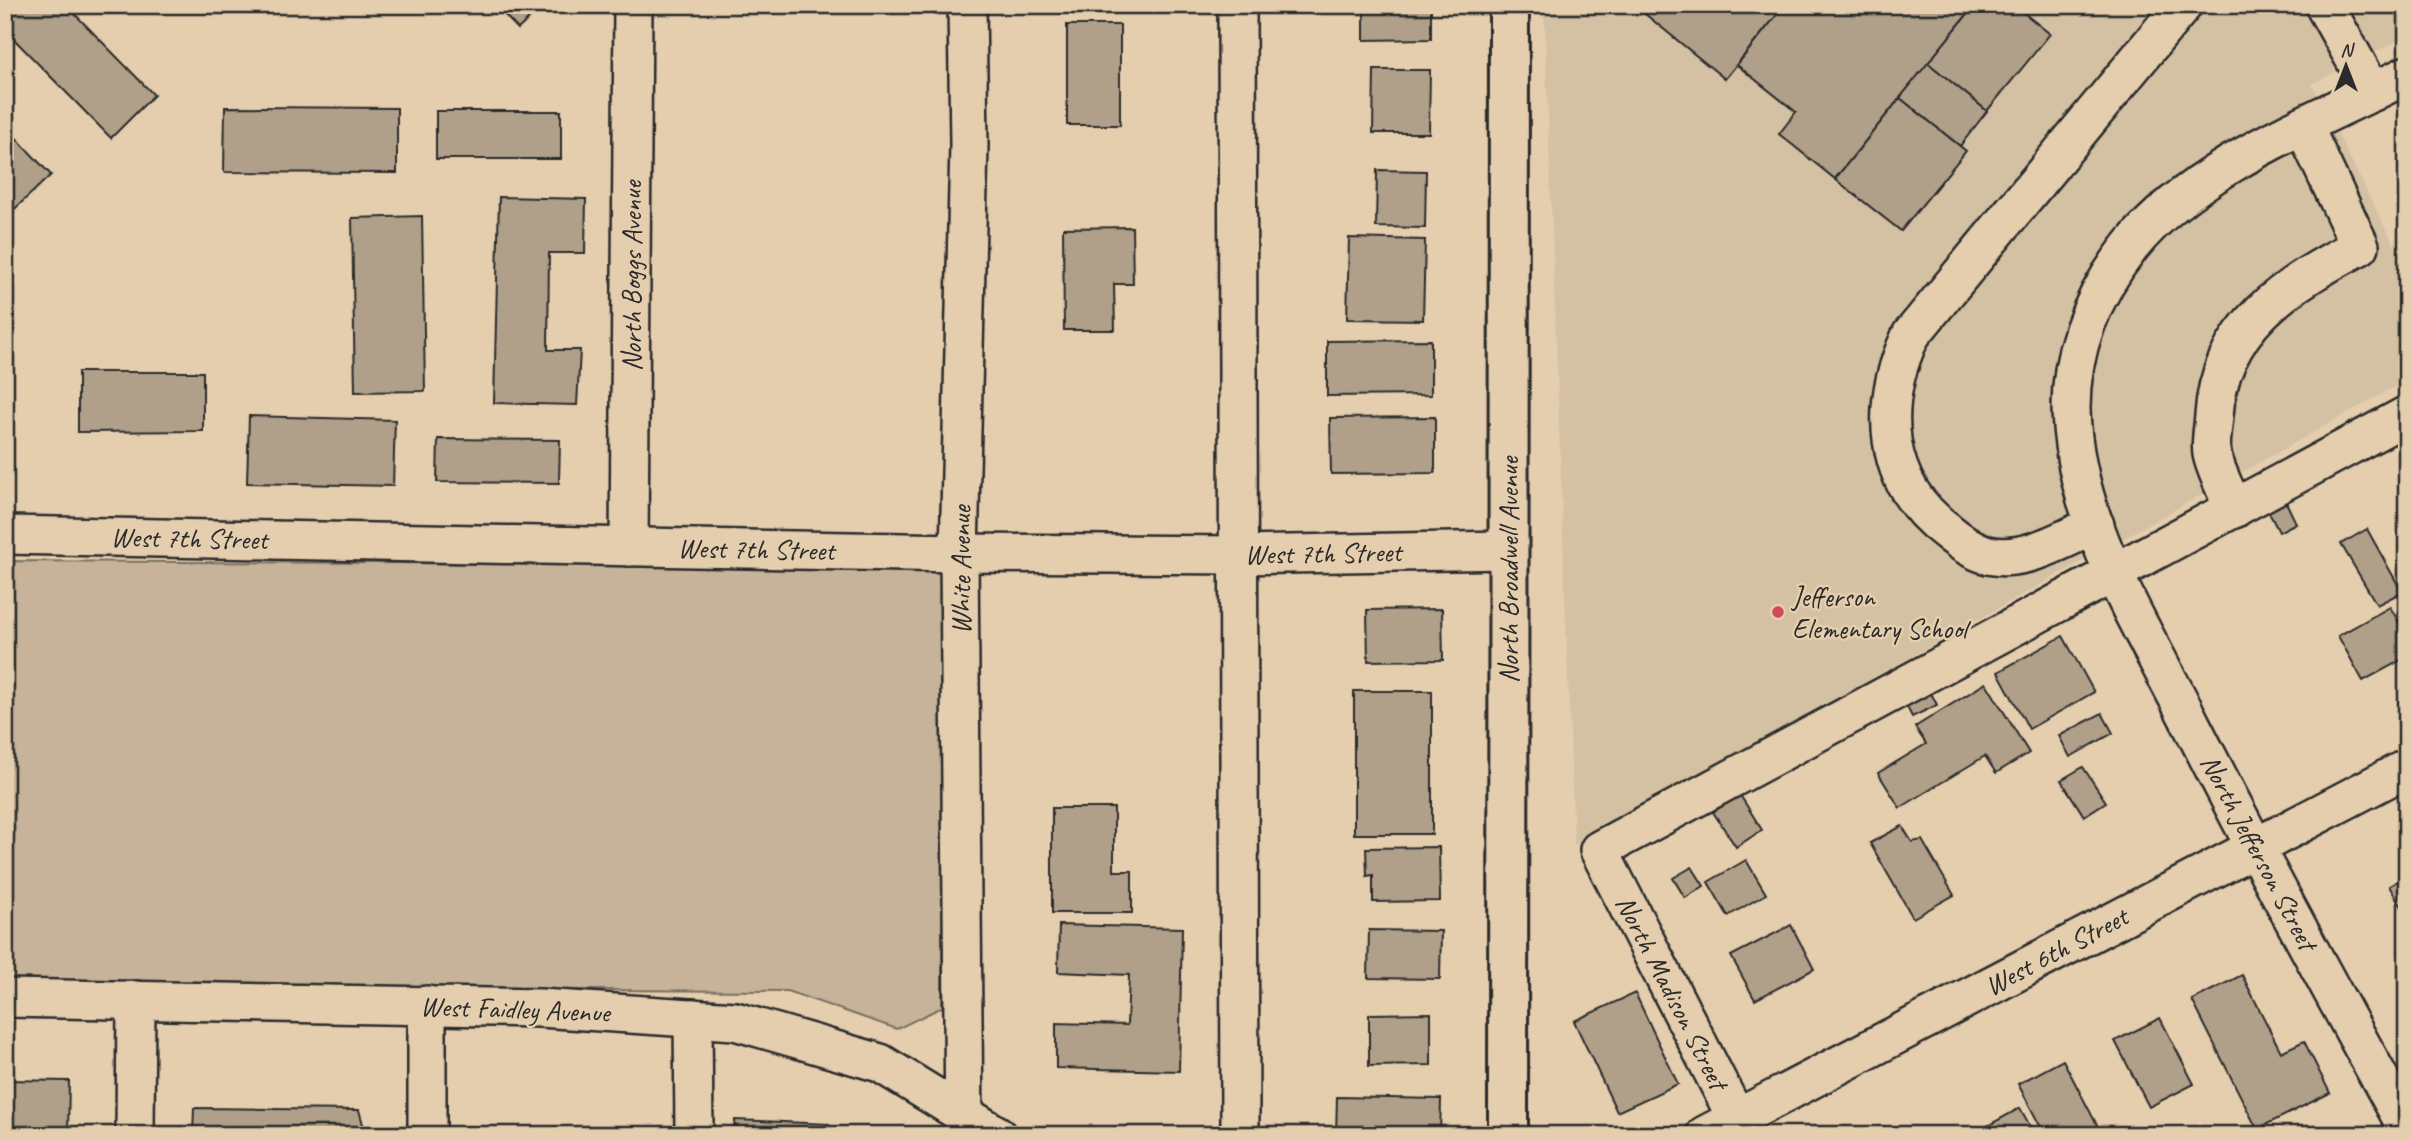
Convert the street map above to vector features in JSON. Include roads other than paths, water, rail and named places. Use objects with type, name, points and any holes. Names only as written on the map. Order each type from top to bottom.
[{"type":"main road","name":"North Broadwell Avenue","points":[[1508,1135],[1509,5]]},
{"type":"street","name":"North Boggs Avenue","points":[[629,547],[633,5]]},
{"type":"street","name":"White Avenue","points":[[964,1124],[959,553],[969,145],[967,5]]},
{"type":"street","points":[[1237,5],[1240,1135]]},
{"type":"street","points":[[2095,525],[2030,552],[1993,556],[1962,542],[1926,516],[1904,484],[1892,444],[1891,406],[1896,367],[1911,335],[2183,5]]},
{"type":"street","points":[[2324,5],[2373,92]]},
{"type":"street","points":[[2407,75],[2215,173],[2166,209],[2130,247],[2087,318],[2073,363],[2071,411],[2078,466],[2095,525],[2115,574],[2407,415]]},
{"type":"street","points":[[2234,509],[2212,453],[2215,395],[2237,340],[2268,303],[2309,273],[2360,246],[2304,127]]},
{"type":"street","name":"West 7th Street","points":[[5,535],[959,553],[1238,555],[1507,550]]},
{"type":"street","name":"North Jefferson Street","points":[[2115,574],[2254,848],[2401,1127]]},
{"type":"street","name":"North Madison Street","points":[[1740,1126],[1599,850],[2115,574]]},
{"type":"street","name":"West 6th Street","points":[[1704,1135],[1740,1126],[2407,768]]},
{"type":"street","name":"West Faidley Avenue","points":[[5,998],[540,1008],[735,1021],[880,1062],[964,1124],[997,1135]]},
{"type":"street","points":[[135,1135],[136,1000]]},
{"type":"street","points":[[427,1005],[427,1135]]},
{"type":"street","points":[[693,1018],[694,1135]]},
{"type":"place","name":"Jefferson Elementary School","points":[[1778,612]]}]
